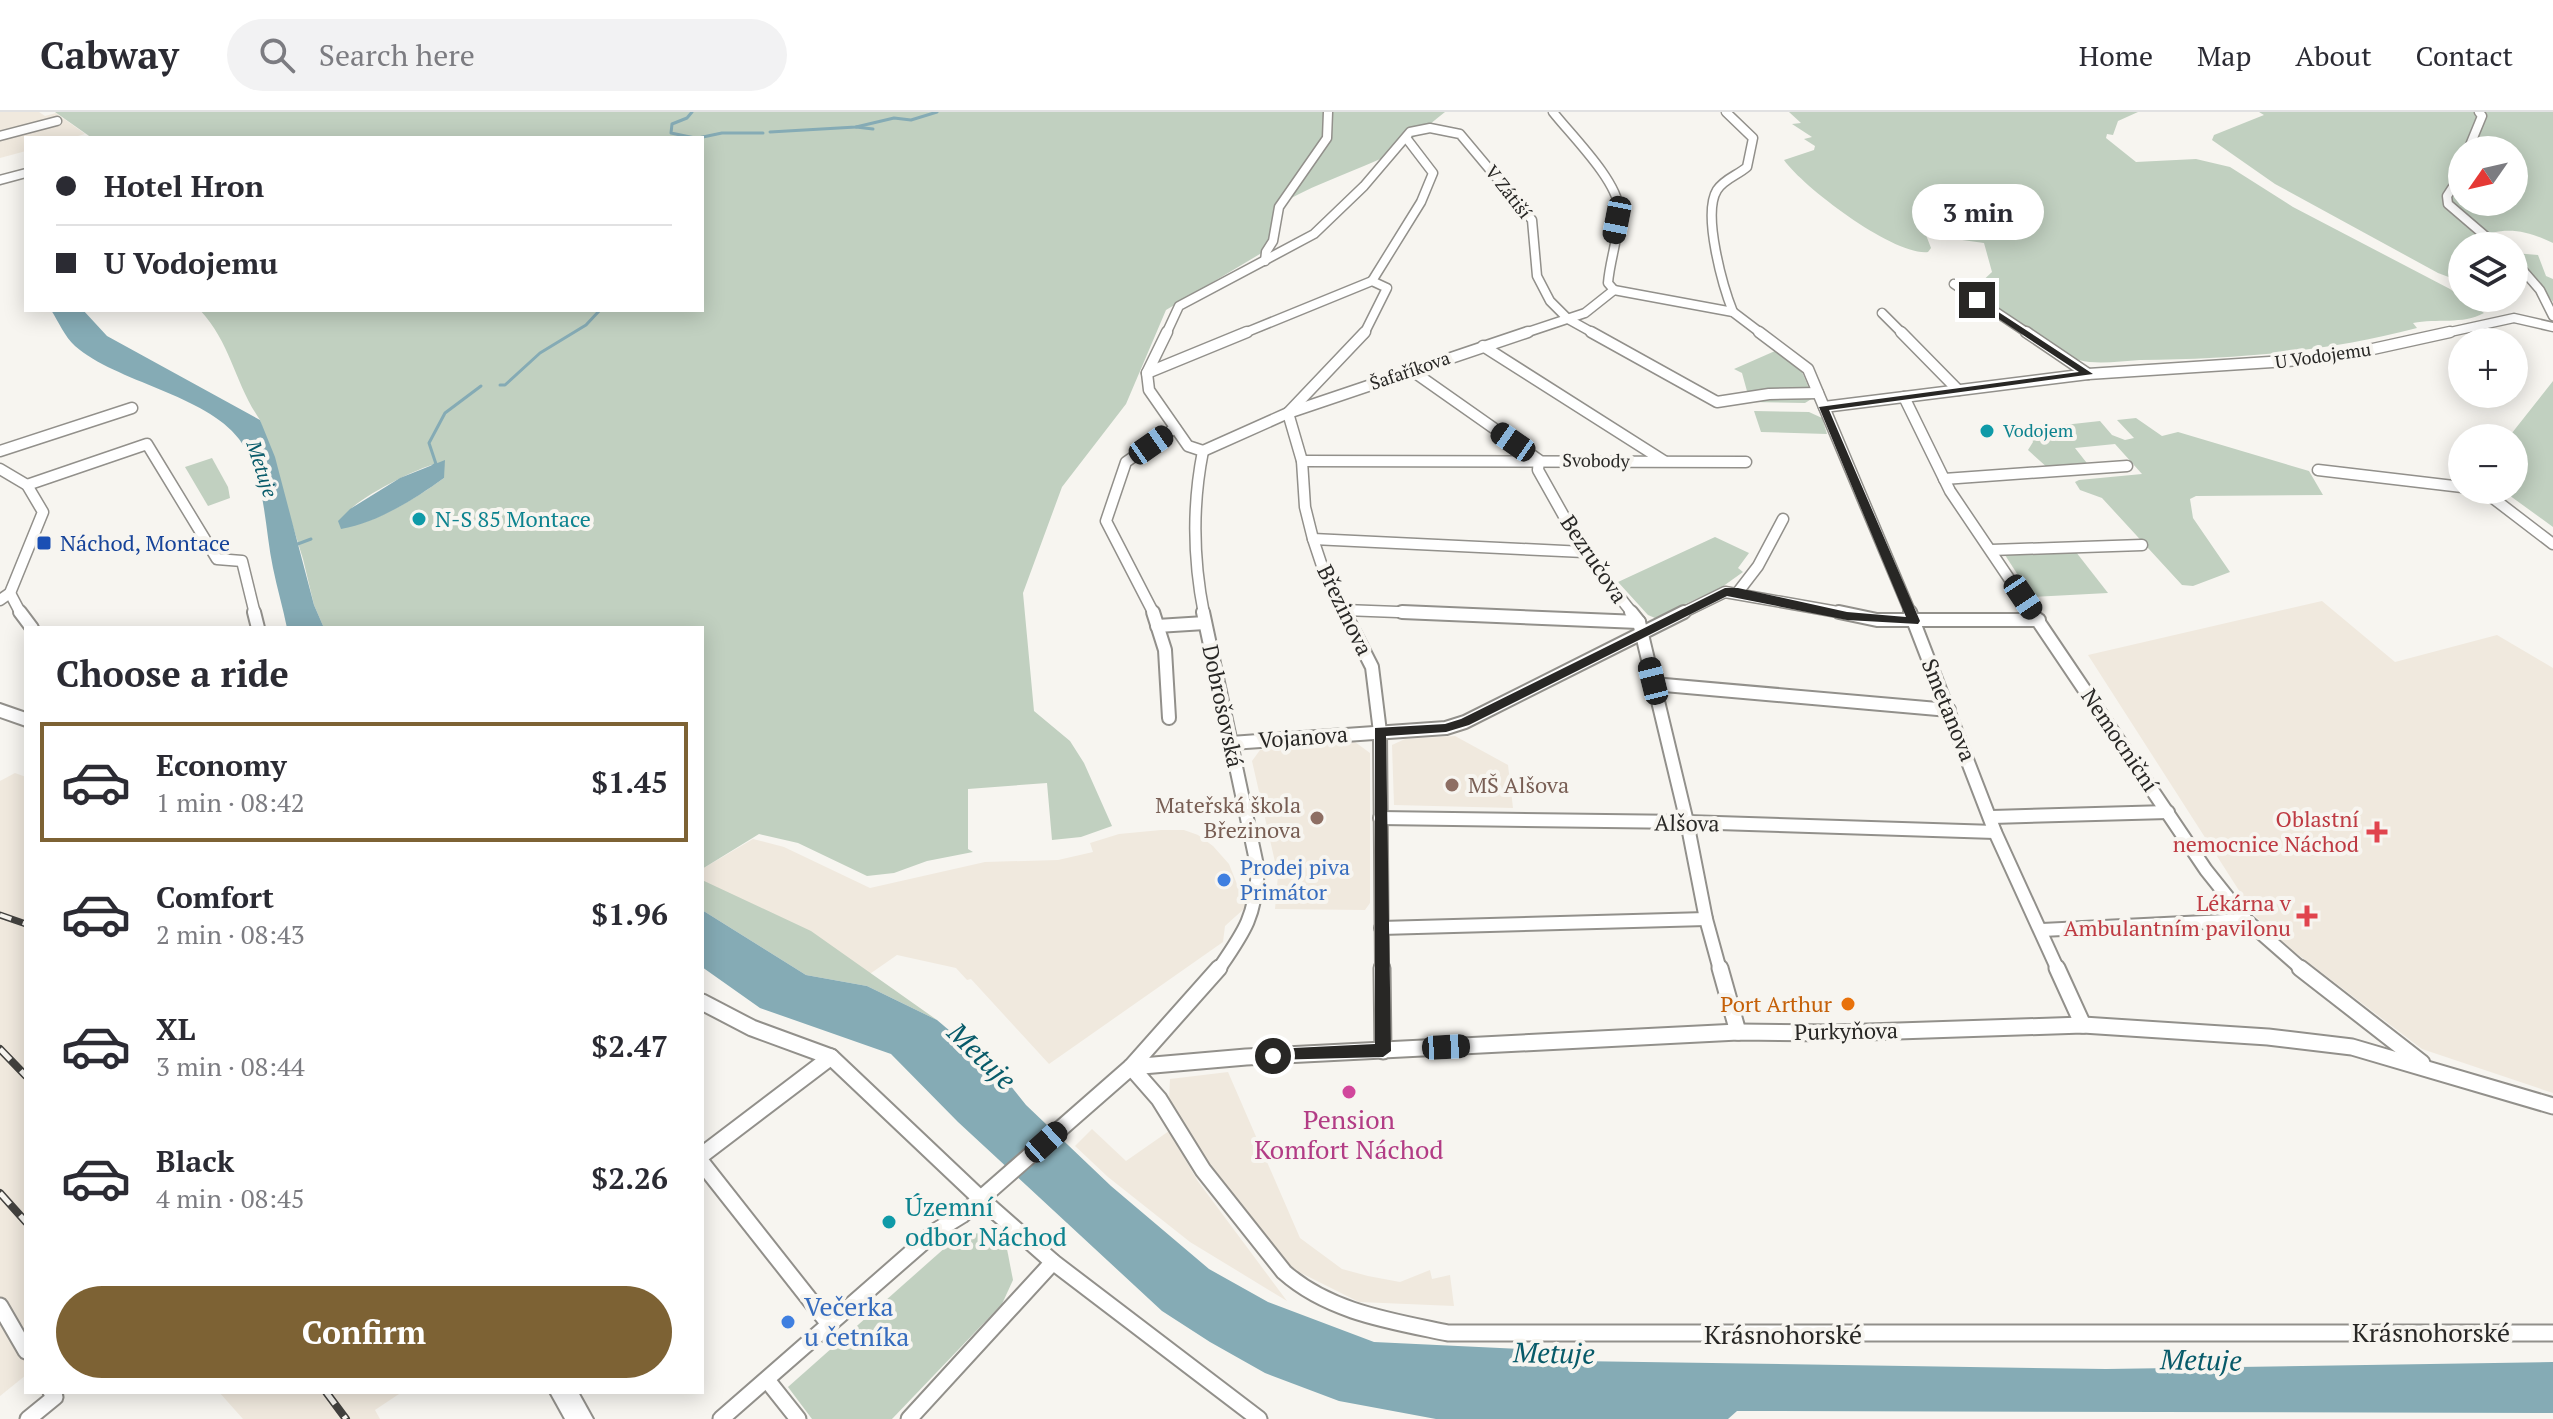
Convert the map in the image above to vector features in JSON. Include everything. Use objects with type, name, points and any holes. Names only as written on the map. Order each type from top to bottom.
[{"type":"main road","points":[[0,710],[24,719]]},
{"type":"main road","points":[[564,1394],[580,1419]]},
{"type":"street","points":[[1203,451],[1188,446],[1175,428],[1149,390],[1147,373],[1179,306],[1265,261],[1266,252],[1273,241],[1279,207],[1327,138],[1328,112]]},
{"type":"street","points":[[1553,112],[1617,199],[1608,283],[1614,290],[1733,312]]},
{"type":"street","points":[[1726,112],[1753,138],[1753,156],[1747,170],[1721,186],[1712,198],[1719,275],[1733,312]]},
{"type":"street","points":[[2474,136],[2482,116],[2479,112]]},
{"type":"street","points":[[0,136],[57,121]]},
{"type":"street","name":"V Zátiší","points":[[1265,261],[1314,234],[1407,139],[1410,132],[1430,128],[1451,130],[1460,134],[1532,220],[1537,276],[1550,301],[1568,319],[1717,402],[1769,394],[1818,393]]},
{"type":"street","points":[[1147,373],[1372,281],[1421,202],[1433,173],[1407,139]]},
{"type":"street","points":[[0,180],[24,174]]},
{"type":"street","points":[[2462,216],[2481,232]]},
{"type":"street","points":[[2528,276],[2540,290],[2553,316]]},
{"type":"street","points":[[1288,413],[1301,396],[1365,333],[1387,288],[1372,281]]},
{"type":"street","points":[[1954,284],[2088,374]]},
{"type":"street","name":"Šafaříkova","points":[[1203,451],[1288,413],[1568,319],[1596,306],[1614,290]]},
{"type":"street","name":"Smetanova","points":[[1733,312],[1808,369],[1914,621],[1992,817],[1995,832],[2083,1025]]},
{"type":"street","points":[[1882,313],[1958,390]]},
{"type":"street","name":"U Vodojemu","points":[[1824,407],[2088,374],[2332,358],[2514,318],[2553,327]]},
{"type":"street","points":[[1483,346],[1664,461]]},
{"type":"street","points":[[1411,370],[1539,460]]},
{"type":"street","name":"Nemocniční","points":[[1904,397],[1944,479],[2206,870],[2246,920],[2284,955],[2428,1067]]},
{"type":"street","points":[[0,451],[14,442],[132,408]]},
{"type":"street","name":"Březinova","points":[[1288,413],[1302,461],[1305,507],[1313,539],[1325,575],[1372,667],[1380,732],[1383,1051]]},
{"type":"street","points":[[1169,718],[1165,652],[1157,626],[1106,521],[1126,462],[1175,428]]},
{"type":"street","points":[[27,485],[147,444],[217,559],[242,561],[258,626]]},
{"type":"street","name":"Dobrošovská","points":[[721,1419],[936,1231],[962,1215],[1131,1067],[1231,954],[1246,929],[1256,902],[1258,870],[1205,623],[1196,548],[1195,494],[1203,451]]},
{"type":"street","name":"Bezručova","points":[[1539,460],[1538,470],[1584,552],[1640,627],[1687,822],[1706,919],[1738,1032]]},
{"type":"street","name":"Svobody","points":[[1302,461],[1746,462]]},
{"type":"street","points":[[1944,479],[2127,466]]},
{"type":"street","points":[[0,469],[27,485],[43,512],[5,596],[30,626]]},
{"type":"street","points":[[2318,470],[2448,485]]},
{"type":"street","points":[[2498,504],[2553,544]]},
{"type":"street","points":[[1783,519],[1758,566],[1738,592],[1847,616],[1914,621],[2039,620]]},
{"type":"street","points":[[1313,539],[1584,552]]},
{"type":"street","points":[[1991,550],[2142,545]]},
{"type":"street","name":"Vojanova","points":[[1231,743],[1446,728],[1465,722],[1640,627],[1714,596],[1738,592]]},
{"type":"street","points":[[1344,610],[1640,627]]},
{"type":"street","points":[[1157,626],[1205,623]]},
{"type":"street","points":[[1653,684],[1949,710]]},
{"type":"street","points":[[1992,817],[2168,812]]},
{"type":"street","name":"Alšova","points":[[1380,818],[1687,822],[1995,832]]},
{"type":"street","points":[[1381,928],[1706,919]]},
{"type":"street","points":[[2042,930],[2246,920]]},
{"type":"street","points":[[704,1003],[752,1028],[831,1057],[981,1199],[1053,1262],[1259,1419]]},
{"type":"street","name":"Purkyňova","points":[[1131,1067],[1214,1059],[1738,1032],[1837,1033],[2083,1025],[2268,1037],[2338,1045],[2428,1067],[2553,1106]]},
{"type":"street","points":[[704,1153],[831,1057]]},
{"type":"street","name":"Krásnohorské","points":[[1131,1067],[1159,1099],[1203,1170],[1284,1272],[1300,1286],[1361,1314],[1407,1326],[1448,1333],[1614,1335],[2553,1333]]},
{"type":"street","points":[[704,1166],[829,1324]]},
{"type":"street","points":[[909,1419],[1053,1262]]},
{"type":"street","points":[[0,1306],[24,1348]]},
{"type":"street","points":[[767,1380],[798,1419]]},
{"type":"street","points":[[30,1418],[53,1395]]},
{"type":"shaded area","points":[[0,112],[39,112],[45,116],[56,113],[85,134],[24,136],[24,152],[0,158]]},
{"type":"shaded area","name":"Oblastní nemocnice Náchod","points":[[2322,601],[2395,662],[2497,635],[2553,668],[2553,1093],[2422,1049],[2292,950],[2256,917],[2088,655]]},
{"type":"shaded area","name":"MŠ Alšova","points":[[1455,736],[1508,765],[1513,808],[1394,805],[1392,745],[1405,739]]},
{"type":"shaded area","name":"Mateřská škola Březinova","points":[[1355,742],[1370,753],[1370,903],[1365,910],[1275,909],[1278,875],[1252,761],[1260,750]]},
{"type":"shaded area","points":[[15,773],[24,776],[24,1377],[0,1396],[0,781]]},
{"type":"shaded area","points":[[1184,830],[1198,835],[1229,864],[1246,907],[1225,926],[1223,942],[1049,1064],[971,979],[967,980],[956,968],[897,955],[864,978],[704,911],[704,868],[753,839],[784,847],[870,888],[985,862],[1058,860],[1093,852],[1090,843],[1119,834]]},
{"type":"shaded area","points":[[1228,1072],[1300,1238],[1342,1269],[1368,1276],[1400,1282],[1430,1270],[1432,1279],[1450,1275],[1454,1306],[1359,1302],[1285,1265],[1225,1191],[1177,1121],[1169,1100],[1170,1079]]},
{"type":"shaded area","points":[[1092,1129],[1126,1161],[1169,1131],[1197,1180],[1287,1301],[1190,1242],[1108,1177],[1075,1146]]},
{"type":"shaded area","points":[[221,1394],[399,1394],[375,1410],[380,1419],[243,1419]]},
{"type":"green space","points":[[55,112],[1445,112],[1387,155],[1274,208],[1275,245],[1166,310],[1126,404],[1062,487],[1023,593],[1034,711],[1070,741],[1084,763],[1112,826],[1081,837],[1052,840],[1047,783],[968,789],[968,849],[973,852],[927,861],[894,873],[867,876],[798,843],[759,834],[704,868],[704,626],[323,626],[314,605],[260,420],[211,323],[202,312],[704,312],[704,136],[89,136]],"holes":[[[436,464],[444,478],[381,516],[341,528],[355,505],[404,476]]]},
{"type":"green space","points":[[1789,112],[2138,112],[2118,121],[2113,135],[2107,134],[2106,138],[2136,162],[2196,159],[2230,167],[2293,207],[2448,288],[2448,312],[2484,313],[2467,319],[2413,323],[2417,328],[2349,343],[2279,353],[2109,362],[2079,360],[2041,340],[1978,293],[1977,286],[1992,272],[1984,243],[1926,235],[1931,248],[1928,252],[1913,250],[1873,232],[1810,187],[1784,160],[1814,150],[1815,146],[1804,139],[1812,137],[1792,124],[1801,123]]},
{"type":"green space","points":[[2259,112],[2553,112],[2553,243],[2528,232],[2448,232],[2448,277],[2275,184],[2212,140],[2214,135],[2264,115]]},
{"type":"green space","points":[[2528,254],[2538,255],[2546,276],[2553,279],[2553,302],[2528,271]]},
{"type":"green space","points":[[1775,351],[1800,367],[1813,398],[1805,403],[1750,402],[1742,373],[1734,369]]},
{"type":"green space","points":[[2553,381],[2553,527],[2521,504],[2528,504],[2528,424],[2519,424]]},
{"type":"green space","points":[[1754,411],[1809,412],[1822,418],[1827,434],[1761,432]]},
{"type":"green space","points":[[2136,418],[2162,436],[2178,432],[2309,471],[2323,495],[2196,496],[2190,499],[2193,518],[2230,572],[2193,586],[2182,585],[2102,498],[2080,490],[2075,482],[2142,474],[2115,444],[2075,448],[2090,467],[2050,470],[2028,450],[2033,442],[2028,429],[2100,421],[2112,435],[2125,440],[2134,438],[2117,420]]},
{"type":"green space","points":[[212,458],[228,487],[230,498],[208,506],[185,467]]},
{"type":"green space","points":[[1715,537],[1749,553],[1738,568],[1743,572],[1722,587],[1655,618],[1648,615],[1618,582]]},
{"type":"green space","points":[[2076,552],[2108,593],[2032,597],[2005,555]]},
{"type":"green space","points":[[704,881],[811,931],[937,1020],[867,986],[806,975],[704,911]]},
{"type":"green space","points":[[984,1233],[1007,1249],[1013,1280],[1002,1304],[892,1419],[812,1419],[788,1387],[947,1246],[966,1234]]},
{"type":"water","name":"Metuje","points":[[52,312],[85,312],[107,336],[260,420],[275,457],[314,605],[323,626],[287,626],[259,485],[248,453],[239,439],[205,411],[92,359],[65,334]]},
{"type":"water","points":[[445,460],[444,478],[421,494],[382,516],[341,529],[338,521],[350,509],[400,478]]},
{"type":"water","name":"Metuje","points":[[704,911],[806,975],[867,986],[937,1020],[1002,1075],[1026,1105],[1111,1186],[1209,1269],[1268,1302],[1374,1342],[1563,1351],[1575,1361],[2106,1369],[2553,1362],[2553,1413],[1737,1411],[1728,1419],[1436,1419],[1339,1401],[1265,1373],[1162,1311],[958,1122],[891,1054],[760,1008],[704,968]]},
{"type":"waterway","points":[[685,136],[671,133],[672,124],[687,118],[692,112]]},
{"type":"waterway","points":[[856,127],[894,118],[911,120],[937,112]]},
{"type":"waterway","points":[[770,132],[856,127]]},
{"type":"waterway","points":[[856,127],[873,129]]},
{"type":"waterway","points":[[704,137],[722,133],[763,133]]},
{"type":"waterway","points":[[500,385],[505,385],[540,353],[586,325],[598,312]]},
{"type":"waterway","points":[[433,466],[436,464],[429,443],[445,413],[481,386]]},
{"type":"waterway","points":[[295,545],[311,539]]},
{"type":"railway","points":[[0,915],[24,923]]},
{"type":"railway","points":[[0,1049],[24,1074]]},
{"type":"railway","points":[[0,1193],[24,1220]]},
{"type":"railway","points":[[327,1394],[346,1419]]},
{"type":"place","name":"Vodojem","points":[[1987,431]]},
{"type":"place","name":"N-S 85 Montace","points":[[419,519]]},
{"type":"place","name":"Náchod, Montace","points":[[44,543]]},
{"type":"place","name":"MŠ Alšova","points":[[1452,785]]},
{"type":"place","name":"Mateřská škola Březinova","points":[[1317,818]]},
{"type":"place","name":"Oblastní nemocnice Náchod","points":[[2377,832]]},
{"type":"place","name":"Prodej piva Primátor","points":[[1224,880]]},
{"type":"place","name":"Lékárna v Ambulantním pavilonu","points":[[2307,916]]},
{"type":"place","name":"Port Arthur","points":[[1848,1004]]},
{"type":"place","name":"Pension Komfort Náchod","points":[[1349,1092]]},
{"type":"place","name":"Územní odbor Náchod","points":[[889,1222]]},
{"type":"place","name":"Večerka u četníka","points":[[788,1322]]},
{"type":"route","points":[[1273,1056],[1383,1051],[1380,732],[1446,728],[1465,722],[1725,592],[1738,592],[1847,616],[1914,621],[1824,407],[2088,374],[1977,300]]}]
